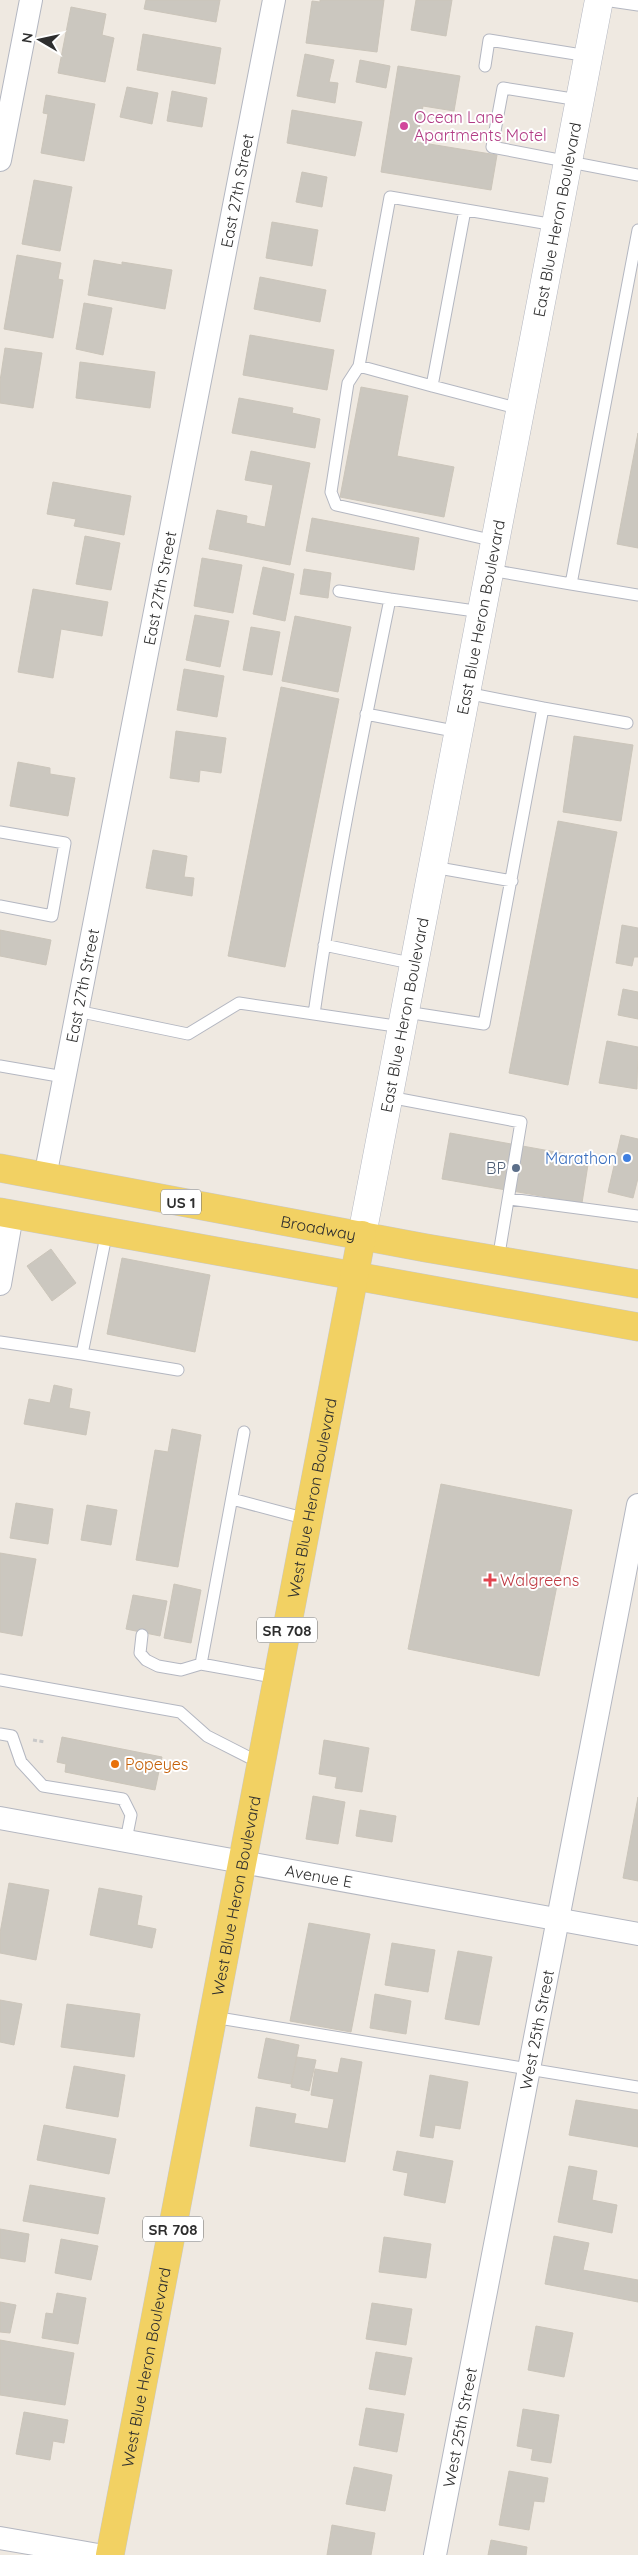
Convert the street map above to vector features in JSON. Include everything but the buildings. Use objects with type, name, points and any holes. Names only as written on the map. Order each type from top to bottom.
[{"type":"main road","name":"East Blue Heron Boulevard","points":[[362,1235],[599,0]]},
{"type":"main road","name":"Broadway","points":[[0,1168],[638,1284]]},
{"type":"main road","points":[[6,1214],[638,1327]]},
{"type":"main road","name":"West Blue Heron Boulevard","points":[[110,2555],[362,1235]]},
{"type":"street","points":[[0,160],[31,0]]},
{"type":"street","name":"East 27th Street","points":[[45,1176],[274,0]]},
{"type":"street","points":[[0,1284],[6,1214]]},
{"type":"street","name":"West 25th Street","points":[[435,2555],[637,1519]]},
{"type":"street","name":"Avenue E","points":[[0,1818],[638,1934]]},
{"type":"street","points":[[0,2538],[98,2555]]},
{"type":"lane","points":[[604,0],[638,5]]},
{"type":"lane","points":[[485,66],[489,40],[588,56]]},
{"type":"lane","points":[[579,100],[503,88],[492,147],[568,160],[638,175]]},
{"type":"lane","points":[[495,541],[336,505],[331,492],[348,383],[359,366],[390,197],[555,225]]},
{"type":"lane","points":[[432,386],[465,210]]},
{"type":"lane","points":[[571,584],[638,230]]},
{"type":"lane","points":[[359,366],[520,409]]},
{"type":"lane","points":[[490,570],[638,595]]},
{"type":"lane","points":[[339,591],[482,612]]},
{"type":"lane","points":[[314,1014],[324,945],[366,714],[390,599]]},
{"type":"lane","points":[[466,693],[627,722]]},
{"type":"lane","points":[[77,1011],[188,1034],[239,1003],[314,1014],[484,1024],[543,708]]},
{"type":"lane","points":[[366,714],[459,732]]},
{"type":"lane","points":[[0,832],[65,843],[52,916],[0,906]]},
{"type":"lane","points":[[433,867],[512,881]]},
{"type":"lane","points":[[324,945],[414,964]]},
{"type":"lane","points":[[0,1066],[64,1077]]},
{"type":"lane","points":[[389,1097],[521,1122],[510,1198],[498,1260]]},
{"type":"lane","points":[[510,1198],[638,1216]]},
{"type":"lane","points":[[82,1354],[107,1231]]},
{"type":"lane","points":[[0,1342],[178,1370]]},
{"type":"lane","points":[[201,1664],[244,1432]]},
{"type":"lane","points":[[232,1499],[308,1519]]},
{"type":"lane","points":[[142,1635],[140,1653],[146,1660],[158,1666],[181,1670],[201,1664],[278,1678]]},
{"type":"lane","points":[[0,1680],[180,1712],[207,1736],[262,1764]]},
{"type":"lane","points":[[0,1734],[12,1736],[21,1762],[44,1786],[123,1800],[131,1815],[126,1840]]},
{"type":"lane","points":[[213,2018],[638,2087]]},
{"type":"place","name":"Ocean Lane Apartments Motel","points":[[404,126]]},
{"type":"place","name":"Marathon","points":[[627,1158]]},
{"type":"place","name":"BP","points":[[516,1168]]},
{"type":"place","name":"Walgreens","points":[[490,1580]]},
{"type":"place","name":"Popeyes","points":[[115,1764]]}]
